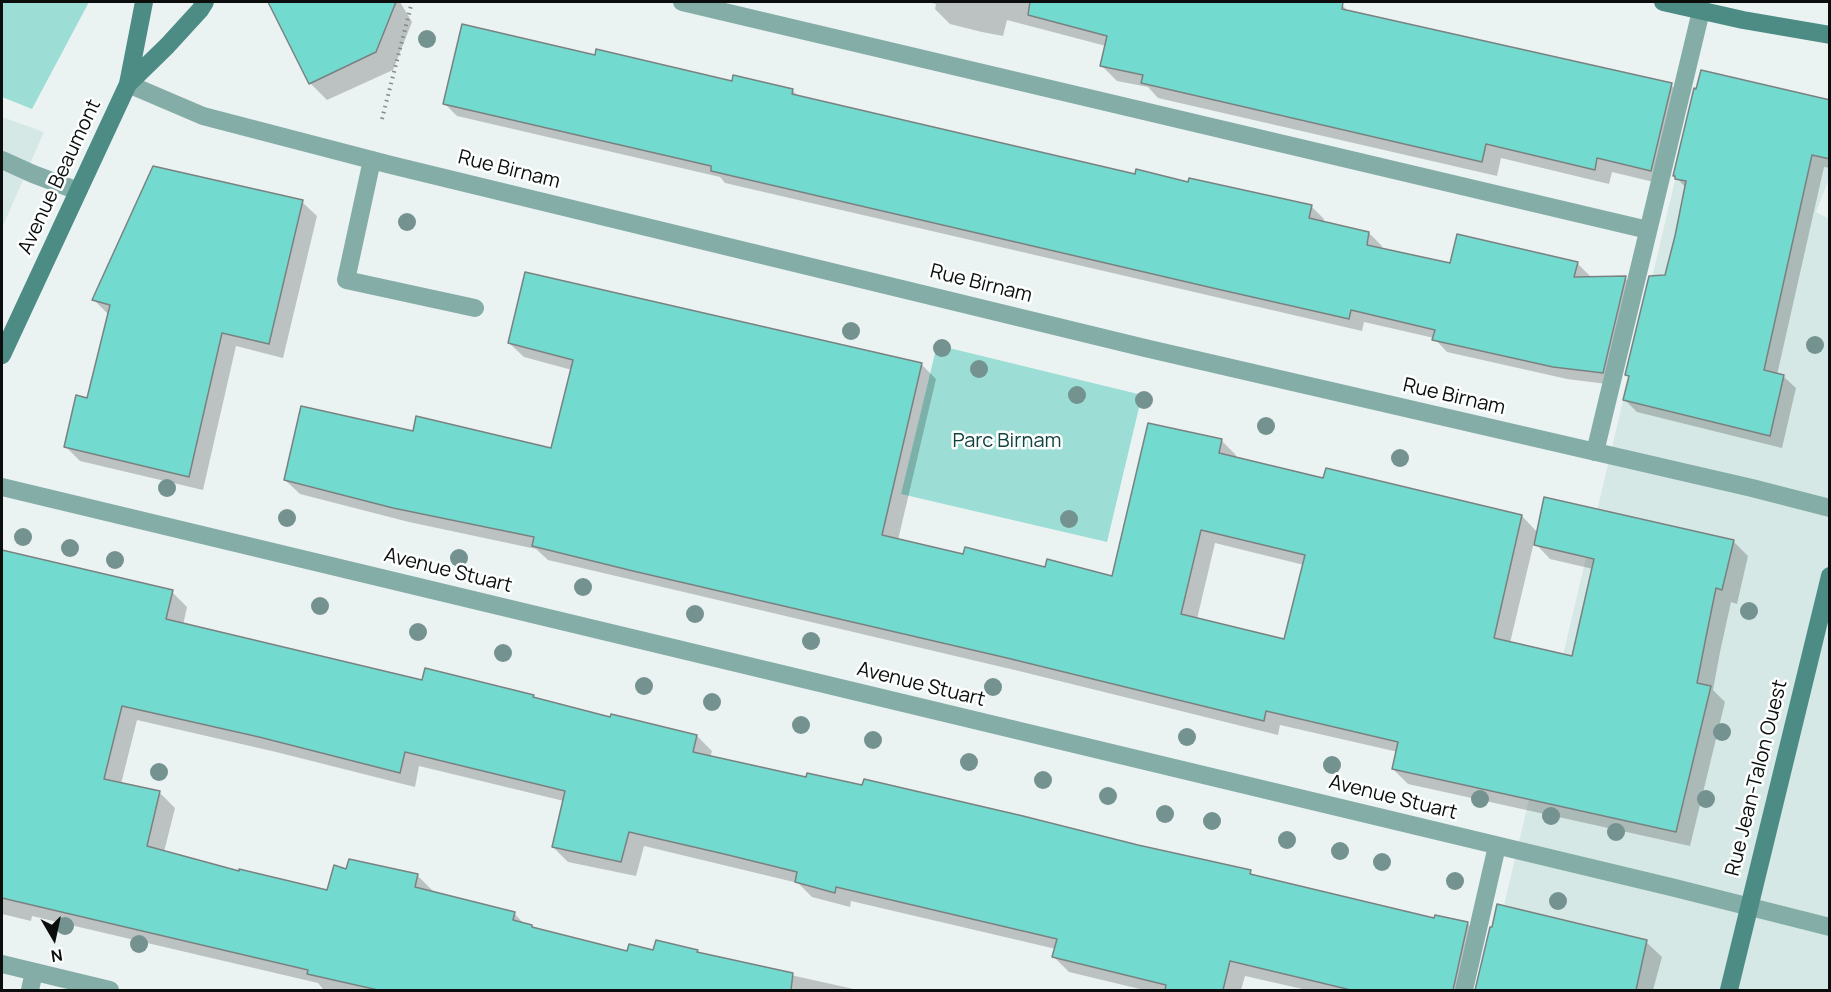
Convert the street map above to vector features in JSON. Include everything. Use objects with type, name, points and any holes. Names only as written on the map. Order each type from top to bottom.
[{"type":"street","name":"Avenue Beaumont","points":[[2,355],[128,84],[144,2]]},
{"type":"street","name":"Avenue Beaumont","points":[[128,84],[167,46],[205,2]]},
{"type":"street","points":[[682,2],[1648,230]]},
{"type":"street","points":[[1663,2],[1783,28],[1830,34]]},
{"type":"street","points":[[1595,452],[1701,10]]},
{"type":"street","name":"Rue Birnam","points":[[128,84],[202,116],[372,160],[1145,348],[1830,508]]},
{"type":"street","points":[[2,160],[78,191]]},
{"type":"street","points":[[372,160],[346,280],[475,308]]},
{"type":"street","name":"Avenue Stuart","points":[[2,487],[1830,927]]},
{"type":"street","name":"Rue Jean-Talon Ouest","points":[[1729,990],[1830,576]]},
{"type":"street","points":[[1464,990],[1497,846]]},
{"type":"street","points":[[2,964],[110,990]]},
{"type":"street","points":[[30,990],[34,972]]},
{"type":"path","points":[[382,119],[412,2]]},
{"type":"shaded area","points":[[1701,70],[1829,100],[1829,179],[1816,212],[1830,219],[1829,990],[1484,990]]},
{"type":"shaded area","points":[[2,117],[44,132],[2,228]]},
{"type":"green space","points":[[2,2],[89,2],[32,109],[2,97]]},
{"type":"green space","name":"Parc Birnam","points":[[937,345],[1142,395],[1107,542],[901,494]]},
{"type":"building","points":[[268,2],[396,2],[376,52],[309,84]]},
{"type":"building","points":[[1030,2],[1343,2],[1342,9],[1672,83],[1651,171],[1597,158],[1595,170],[1486,144],[1482,162],[1141,83],[1143,75],[1100,66],[1107,36],[1028,15]]},
{"type":"building","points":[[462,24],[595,55],[596,49],[732,81],[733,75],[793,89],[792,94],[1135,174],[1136,169],[1188,182],[1189,178],[1312,205],[1309,218],[1369,232],[1367,245],[1450,263],[1457,234],[1578,262],[1574,277],[1626,276],[1603,373],[1553,367],[1432,340],[1435,330],[1351,310],[1349,319],[1217,289],[711,171],[711,166],[443,104]]},
{"type":"building","points":[[1701,70],[1830,100],[1830,159],[1812,155],[1764,370],[1784,375],[1770,436],[1623,400],[1629,376],[1625,375],[1649,276],[1665,275],[1675,236],[1686,181],[1675,179],[1673,176],[1694,88],[1696,89]]},
{"type":"building","points":[[153,166],[303,200],[269,344],[222,333],[189,477],[64,447],[76,395],[87,398],[110,305],[92,300]]},
{"type":"building","points":[[525,272],[922,363],[882,535],[963,554],[965,547],[1045,567],[1047,559],[1112,576],[1148,423],[1222,439],[1219,453],[1323,478],[1326,468],[1522,515],[1494,638],[1572,656],[1594,559],[1534,545],[1544,497],[1734,540],[1722,590],[1716,588],[1706,637],[1697,683],[1711,686],[1676,832],[1392,769],[1398,742],[1266,711],[1264,721],[1007,658],[633,571],[532,546],[534,537],[393,508],[284,480],[301,406],[413,431],[416,416],[551,448],[573,360],[508,343]],"holes":[[[1201,530],[1305,555],[1284,639],[1181,614]]]},
{"type":"building","points":[[2,550],[173,590],[166,619],[422,680],[425,668],[534,695],[533,697],[610,717],[611,714],[697,735],[693,752],[806,777],[807,773],[862,785],[864,779],[1251,870],[1250,874],[1434,918],[1435,915],[1468,922],[1453,990],[1351,990],[1230,961],[1223,990],[1165,990],[1166,985],[1052,957],[1057,939],[836,887],[835,893],[795,882],[797,872],[724,854],[629,832],[621,862],[552,847],[565,791],[405,752],[400,773],[259,737],[122,706],[104,779],[160,791],[147,846],[239,871],[239,869],[327,890],[334,865],[346,869],[349,859],[418,874],[415,887],[515,912],[513,920],[532,925],[532,927],[627,951],[629,944],[653,950],[656,940],[698,950],[697,952],[793,973],[791,990],[378,990],[307,974],[308,970],[2,898]]},
{"type":"building","points":[[1497,904],[1647,940],[1636,990],[1475,990]]}]
